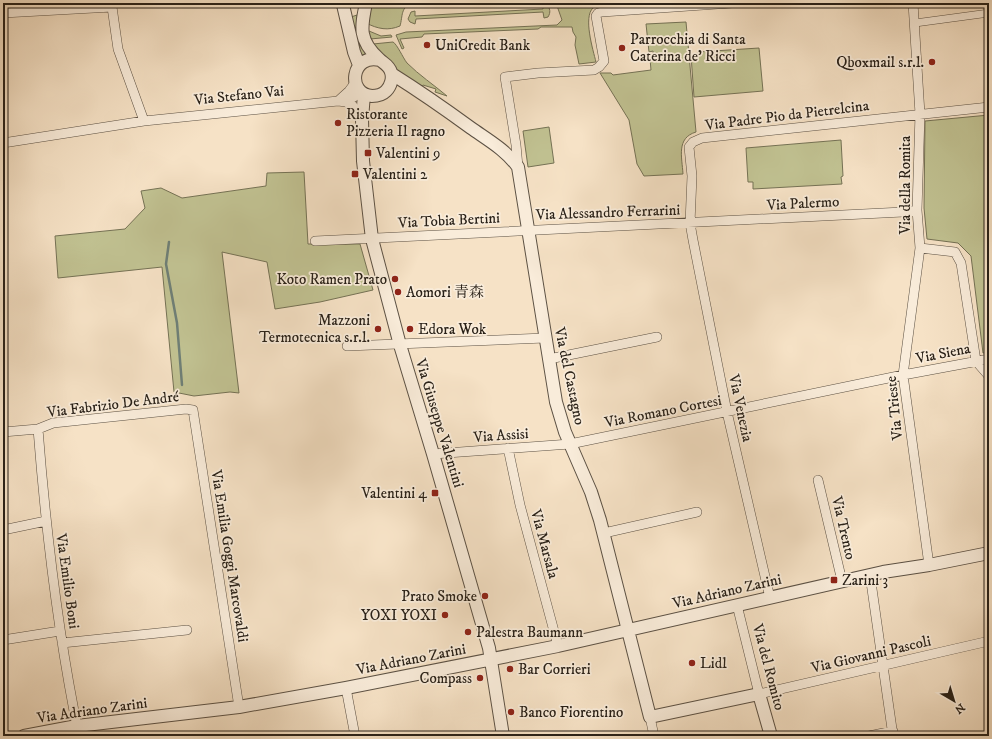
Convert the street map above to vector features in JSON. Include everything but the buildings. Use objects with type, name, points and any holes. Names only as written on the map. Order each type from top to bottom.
[{"type":"street","points":[[359,65],[354,52],[342,4],[354,7],[365,3],[362,34],[371,52],[390,68],[392,74],[390,86],[380,95],[364,91],[349,91],[342,102],[353,106],[362,117]]},
{"type":"street","name":"Via del Castagno","points":[[650,717],[604,533],[591,492],[565,432],[556,402],[527,230],[515,135],[505,77],[538,73],[594,70],[599,68],[604,61],[596,16],[598,13],[732,3]]},
{"type":"street","name":"Via della Romita","points":[[913,3],[920,114],[917,210],[920,248],[955,252],[962,263],[976,361]]},
{"type":"street","points":[[3,13],[112,7],[118,49],[144,120]]},
{"type":"street","points":[[915,23],[989,14]]},
{"type":"street","points":[[364,91],[354,77],[356,70],[359,65],[369,59],[380,60]]},
{"type":"street","points":[[392,74],[429,98],[502,150],[512,158],[518,167]]},
{"type":"street","name":"Via Giuseppe Valentini","points":[[364,91],[362,117],[363,161],[372,239],[400,345],[492,659],[503,736]]},
{"type":"street","name":"Via Stefano Vai","points":[[3,143],[144,120],[342,102]]},
{"type":"street","name":"Via Padre Pio da Pietrelcina","points":[[690,223],[692,176],[689,147],[693,142],[702,138],[989,107]]},
{"type":"street","points":[[502,150],[507,147],[515,135]]},
{"type":"street","name":"Via Palermo","points":[[690,223],[917,210]]},
{"type":"street","name":"Via Alessandro Ferrarini","points":[[527,230],[690,223]]},
{"type":"street","name":"Via Venezia","points":[[690,223],[728,412],[770,598]]},
{"type":"street","name":"Via Tobia Bertini","points":[[315,241],[527,230]]},
{"type":"street","name":"Via Trieste","points":[[920,248],[903,375],[929,565]]},
{"type":"street","points":[[549,359],[657,337]]},
{"type":"street","points":[[348,346],[545,338]]},
{"type":"street","name":"Via Siena","points":[[903,375],[989,359]]},
{"type":"street","points":[[976,361],[989,376]]},
{"type":"street","name":"Via Romano Cortesi","points":[[570,444],[903,375]]},
{"type":"street","name":"Via Fabrizio De André","points":[[3,432],[38,429],[53,423],[186,409],[193,410]]},
{"type":"street","name":"Via Emilia Goggi Marcovaldi","points":[[193,410],[239,707]]},
{"type":"street","name":"Via Emilio Boni","points":[[38,429],[46,521],[60,631],[78,731]]},
{"type":"street","name":"Via Assisi","points":[[433,454],[570,444]]},
{"type":"street","name":"Via Marsala","points":[[508,448],[520,505],[558,646]]},
{"type":"street","name":"Via Trento","points":[[818,480],[842,581]]},
{"type":"street","points":[[604,533],[697,512]]},
{"type":"street","points":[[3,530],[46,521]]},
{"type":"street","name":"Via Adriano Zarini","points":[[24,736],[78,731],[239,707],[346,688],[558,646],[870,575],[989,553]]},
{"type":"street","points":[[869,736],[893,734],[870,575]]},
{"type":"street","name":"Via del Romito","points":[[737,605],[771,736]]},
{"type":"street","points":[[62,643],[187,630]]},
{"type":"street","points":[[3,640],[60,631]]},
{"type":"street","name":"Via Giovanni Pascoli","points":[[759,694],[989,641]]},
{"type":"street","points":[[346,688],[355,736]]},
{"type":"street","points":[[654,736],[650,717],[759,694]]},
{"type":"green space","points":[[377,3],[413,3],[404,9],[400,26],[387,29],[375,27],[366,23],[369,9]]},
{"type":"green space","points":[[556,3],[611,3],[601,4],[593,8],[590,12],[589,26],[596,62],[579,64],[575,45],[576,37],[572,27],[541,27],[538,29],[424,34],[422,37],[400,39],[404,48],[402,49],[396,35],[406,32],[557,25],[562,20]]},
{"type":"green space","points":[[543,4],[547,4],[550,10],[548,17],[544,18],[543,12],[416,19],[415,24],[410,22],[408,19],[411,12],[415,11],[415,16],[543,9]]},
{"type":"green space","points":[[357,15],[357,29],[367,53],[360,56],[351,17]]},
{"type":"green space","points":[[686,22],[696,132],[685,139],[683,143],[681,155],[683,174],[644,176],[637,164],[629,120],[600,73],[611,73],[613,75],[651,70],[650,59],[654,58],[653,51],[649,52],[646,24]]},
{"type":"green space","points":[[369,31],[381,36],[391,35],[392,37],[370,39]]},
{"type":"green space","points":[[393,42],[407,63],[447,96],[435,92],[436,89],[423,85],[421,88],[398,73],[373,44]]},
{"type":"green space","points":[[759,48],[763,91],[694,97],[691,55],[698,54],[698,52]]},
{"type":"green space","points":[[989,115],[989,352],[983,353],[971,256],[958,243],[927,239],[924,208],[925,121]]},
{"type":"green space","points":[[549,127],[554,163],[528,167],[523,131]]},
{"type":"green space","points":[[841,140],[842,184],[753,189],[753,182],[748,182],[746,148]]},
{"type":"green space","points":[[304,172],[308,244],[360,244],[373,290],[320,302],[275,309],[267,262],[222,252],[239,393],[230,392],[194,396],[174,392],[162,267],[58,278],[55,236],[125,229],[145,208],[141,191],[161,188],[182,198],[266,186],[267,173]]},
{"type":"waterway","points":[[169,242],[166,264],[177,323],[182,385]]},
{"type":"place","name":"UniCredit Bank","points":[[427,45]]},
{"type":"place","name":"Parrocchia di Santa Caterina de' Ricci","points":[[622,48]]},
{"type":"place","name":"Qboxmail s.r.l.","points":[[932,62]]},
{"type":"place","name":"Ristorante Pizzeria Il ragno","points":[[338,123]]},
{"type":"place","name":"Valentini 9","points":[[368,153]]},
{"type":"place","name":"Valentini 2","points":[[355,174]]},
{"type":"place","name":"Koto Ramen Prato","points":[[395,279]]},
{"type":"place","name":"Aomori 青森","points":[[398,292]]},
{"type":"place","name":"Mazzoni Termotecnica s.r.l.","points":[[378,329]]},
{"type":"place","name":"Edora Wok","points":[[410,329]]},
{"type":"place","name":"Valentini 4","points":[[435,493]]},
{"type":"place","name":"Zarini 3","points":[[834,580]]},
{"type":"place","name":"Prato Smoke","points":[[485,596]]},
{"type":"place","name":"YOXI YOXI","points":[[445,615]]},
{"type":"place","name":"Palestra Baumann","points":[[468,632]]},
{"type":"place","name":"Lidl","points":[[692,663]]},
{"type":"place","name":"Bar Corrieri","points":[[510,669]]},
{"type":"place","name":"Compass","points":[[480,678]]},
{"type":"place","name":"Banco Fiorentino","points":[[511,712]]}]
